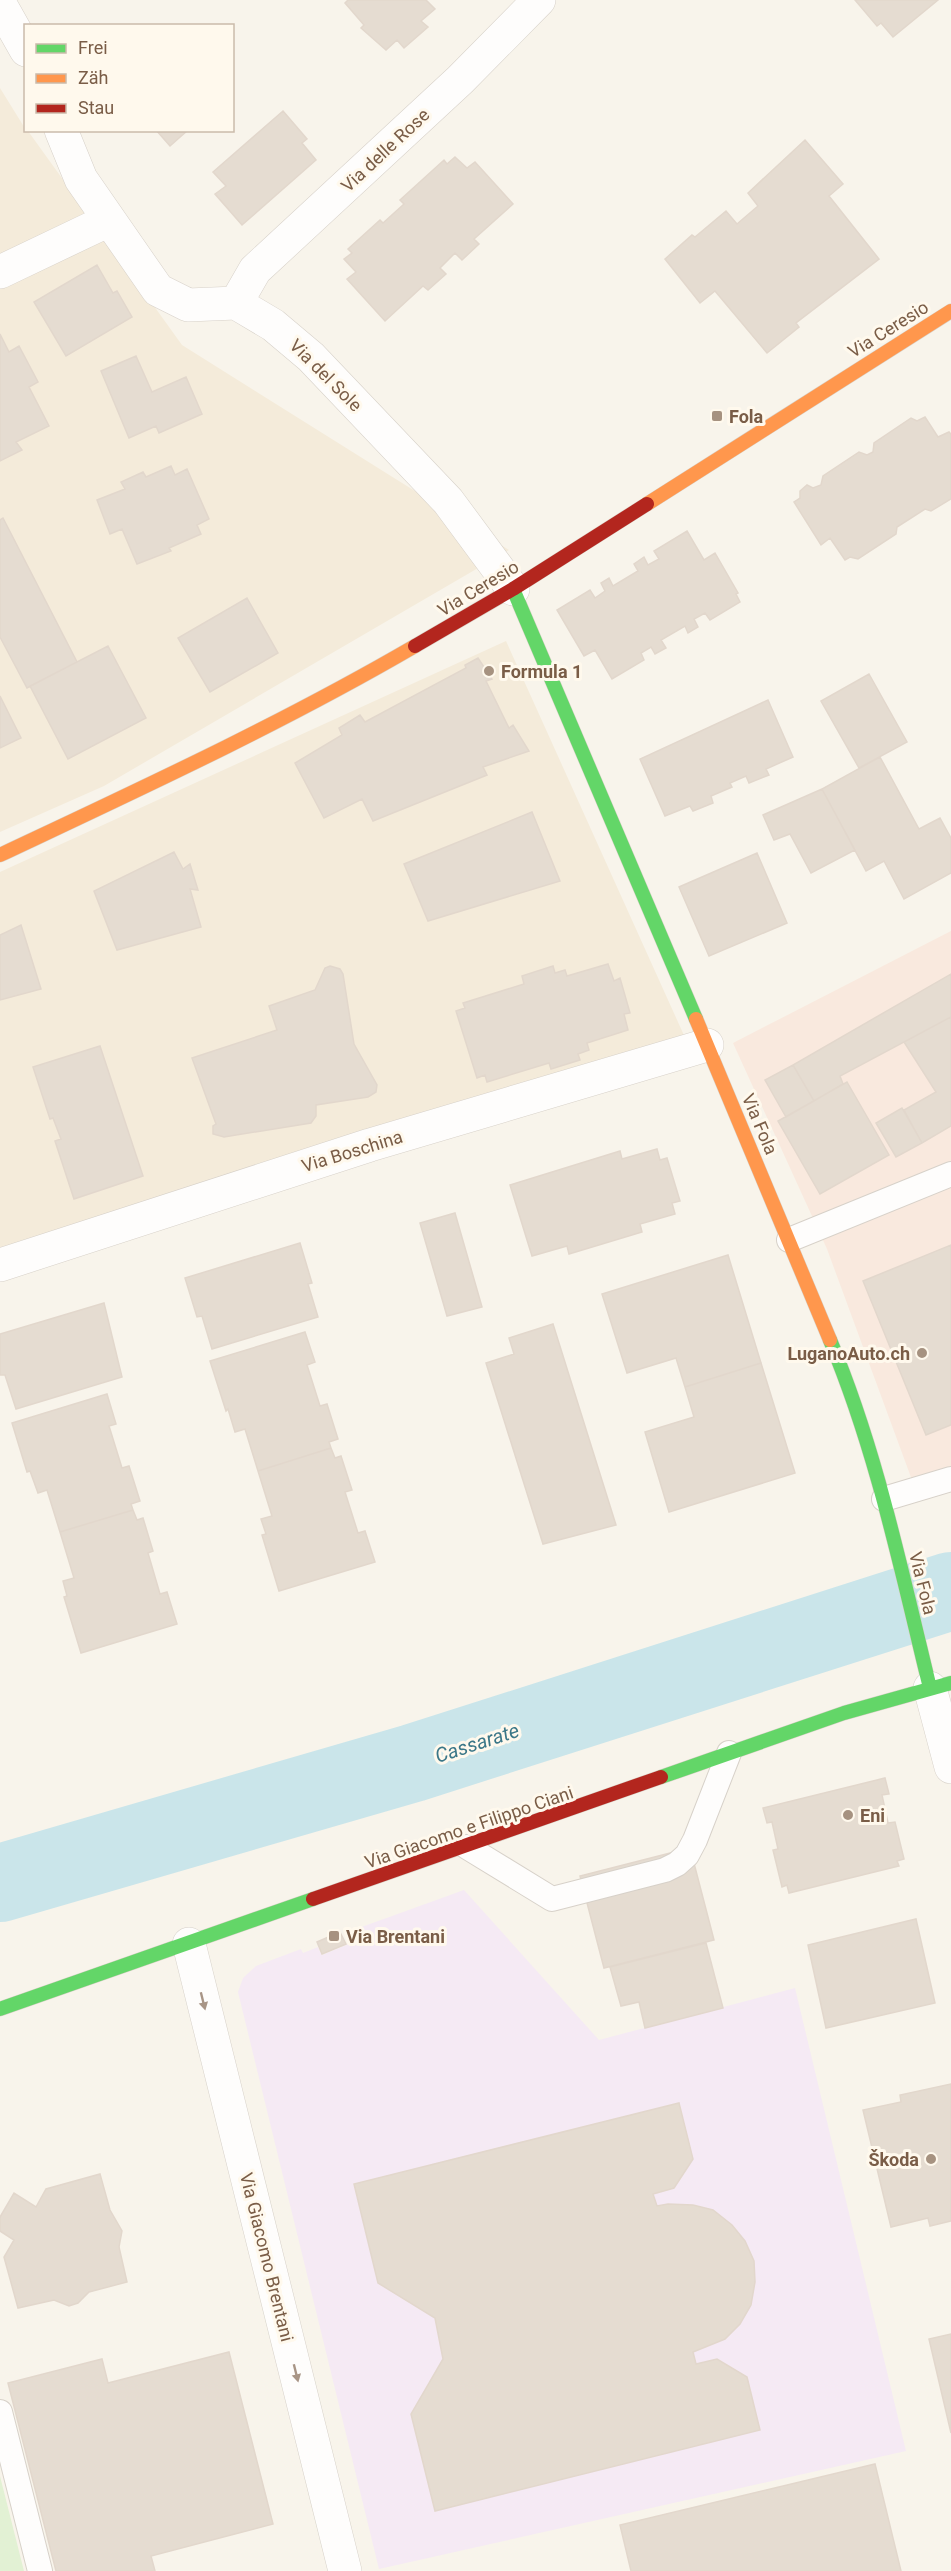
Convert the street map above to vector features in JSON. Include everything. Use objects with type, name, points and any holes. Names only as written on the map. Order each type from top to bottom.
[{"type":"main road","name":"Via Ceresio","points":[[0,855],[174,773],[369,673],[513,589],[951,311]]},
{"type":"main road","name":"Via Fola","points":[[513,589],[851,1389],[884,1499],[922,1654],[940,1685]]},
{"type":"main road","name":"Via Giacomo e Filippo Ciani","points":[[0,2009],[844,1713],[940,1685]]},
{"type":"street","name":"Via delle Rose","points":[[236,303],[255,270],[460,80],[539,0]]},
{"type":"street","points":[[0,4],[24,46]]},
{"type":"street","points":[[62,132],[81,179],[107,221],[158,290],[188,305],[236,303]]},
{"type":"street","points":[[0,272],[107,221]]},
{"type":"street","name":"Via del Sole","points":[[236,303],[273,325],[310,357],[448,501],[513,589]]},
{"type":"street","name":"Via Boschina","points":[[0,1265],[370,1145],[707,1045]]},
{"type":"street","points":[[940,1685],[951,1767]]},
{"type":"street","name":"Via Giacomo Brentani","points":[[189,1944],[345,2571]]},
{"type":"lane","points":[[789,1240],[951,1174]]},
{"type":"lane","points":[[884,1499],[951,1479]]},
{"type":"lane","points":[[467,1847],[552,1899],[665,1870],[687,1855],[729,1753]]},
{"type":"lane","points":[[0,2412],[40,2571]]},
{"type":"shaded area","points":[[0,88],[24,127],[24,132],[29,132],[182,345],[509,550],[104,786],[0,832]]},
{"type":"shaded area","points":[[506,641],[687,1042],[0,1252],[0,872]]},
{"type":"shaded area","points":[[951,931],[951,1474],[912,1480],[827,1249],[733,1043]]},
{"type":"shaded area","points":[[464,1890],[599,2040],[795,1988],[906,2451],[379,2569],[238,1992],[243,1978],[256,1966],[301,1949],[303,1953],[318,1947],[322,1955],[349,1944],[345,1933]]},
{"type":"green space","points":[[0,2476],[24,2571],[0,2571]]},
{"type":"building","points":[[348,0],[426,0],[435,9],[421,21],[428,27],[404,48],[397,40],[386,50],[361,28],[364,25],[345,3]]},
{"type":"building","points":[[855,0],[938,0],[893,37],[881,23],[877,26]]},
{"type":"building","points":[[283,111],[307,139],[302,143],[316,160],[242,225],[215,194],[226,186],[213,172]]},
{"type":"building","points":[[158,132],[186,132],[170,146]]},
{"type":"building","points":[[805,140],[843,184],[829,196],[879,259],[796,323],[799,327],[767,353],[715,291],[700,303],[665,259],[692,235],[695,237],[726,211],[737,224],[758,206],[748,193]]},
{"type":"building","points":[[455,157],[467,168],[475,162],[513,204],[474,239],[479,244],[462,260],[455,253],[440,268],[446,274],[428,290],[423,286],[385,321],[347,279],[356,272],[344,259],[352,253],[348,249],[380,220],[383,223],[404,204],[400,200],[444,160],[447,164]]},
{"type":"building","points":[[97,265],[113,293],[117,291],[132,317],[66,356],[34,302]]},
{"type":"building","points":[[0,334],[9,352],[19,346],[38,382],[29,387],[49,426],[16,442],[22,450],[0,461]]},
{"type":"building","points":[[136,356],[152,392],[186,377],[202,414],[159,433],[156,426],[129,438],[101,371]]},
{"type":"building","points":[[925,417],[938,437],[949,432],[951,434],[951,499],[931,511],[925,509],[897,527],[896,534],[858,559],[850,557],[845,560],[830,538],[821,545],[794,502],[800,498],[800,491],[807,485],[813,488],[821,485],[823,476],[859,452],[867,455],[873,452],[874,443],[911,418],[917,421]]},
{"type":"building","points":[[171,466],[175,475],[187,469],[209,519],[197,525],[201,534],[169,548],[171,551],[137,564],[122,529],[110,534],[97,500],[125,489],[121,482],[143,472],[146,477]]},
{"type":"building","points":[[3,518],[77,662],[27,688],[0,637],[0,520]]},
{"type":"building","points":[[687,531],[704,560],[715,553],[738,593],[736,594],[740,602],[710,620],[705,613],[694,619],[698,627],[688,633],[685,626],[661,640],[666,648],[655,654],[651,647],[641,653],[644,660],[612,679],[595,650],[584,656],[557,610],[590,590],[595,598],[605,591],[601,583],[609,578],[613,586],[638,571],[634,564],[644,557],[648,565],[659,559],[654,551]]},
{"type":"building","points":[[247,598],[278,653],[210,692],[178,638]]},
{"type":"building","points":[[108,646],[146,718],[68,759],[30,686]]},
{"type":"building","points":[[478,658],[492,679],[486,681],[509,728],[513,725],[529,751],[483,767],[487,775],[373,821],[362,799],[324,818],[295,763],[342,735],[339,728],[360,715],[365,722],[466,668],[465,665]]},
{"type":"building","points":[[869,674],[907,742],[859,768],[821,701]]},
{"type":"building","points":[[0,696],[21,738],[0,748]]},
{"type":"building","points":[[768,700],[793,757],[766,769],[769,775],[749,783],[746,776],[730,783],[732,787],[711,796],[713,803],[693,811],[690,806],[665,816],[640,759]]},
{"type":"building","points":[[880,757],[919,829],[940,818],[951,838],[951,873],[904,899],[884,861],[866,871],[822,789]]},
{"type":"building","points":[[822,789],[855,850],[811,873],[790,834],[774,840],[763,815]]},
{"type":"building","points":[[532,812],[560,881],[428,921],[404,864]]},
{"type":"building","points":[[174,852],[183,869],[190,864],[198,890],[190,889],[201,927],[117,950],[94,891]]},
{"type":"building","points":[[757,853],[787,923],[709,956],[679,887]]},
{"type":"building","points":[[21,925],[41,989],[0,1000],[0,935]]},
{"type":"building","points":[[608,964],[614,981],[620,978],[630,1013],[624,1014],[628,1030],[587,1043],[589,1050],[578,1054],[580,1060],[551,1069],[549,1063],[487,1082],[485,1075],[477,1078],[456,1011],[465,1008],[463,1003],[524,984],[522,976],[553,966],[555,973],[565,970],[567,976]]},
{"type":"building","points":[[330,966],[340,969],[343,974],[354,1044],[377,1085],[376,1092],[368,1097],[316,1105],[316,1116],[311,1123],[224,1137],[213,1134],[213,1126],[216,1124],[192,1058],[277,1030],[269,1006],[315,990],[325,968]]},
{"type":"building","points":[[951,974],[951,1017],[840,1076],[843,1084],[814,1101],[793,1065]]},
{"type":"building","points":[[951,1017],[951,1126],[922,1143],[904,1110],[936,1092],[904,1042]]},
{"type":"building","points":[[100,1046],[143,1176],[74,1199],[55,1141],[61,1139],[53,1118],[50,1119],[33,1067]]},
{"type":"building","points":[[793,1065],[814,1101],[786,1117],[765,1080]]},
{"type":"building","points":[[847,1082],[889,1155],[820,1194],[778,1121]]},
{"type":"building","points":[[902,1108],[922,1143],[896,1157],[876,1123]]},
{"type":"building","points":[[657,1149],[660,1160],[667,1158],[680,1201],[672,1203],[675,1214],[640,1224],[642,1232],[569,1254],[567,1246],[532,1256],[510,1185],[620,1151],[622,1159]]},
{"type":"building","points":[[455,1213],[482,1307],[447,1316],[420,1223]]},
{"type":"building","points":[[300,1243],[312,1283],[308,1284],[318,1317],[212,1349],[202,1316],[197,1317],[185,1278]]},
{"type":"building","name":"LuganoAuto.ch","points":[[951,1245],[951,1425],[926,1435],[863,1281]]},
{"type":"building","points":[[728,1255],[761,1363],[685,1387],[676,1358],[627,1373],[602,1294]]},
{"type":"building","points":[[104,1303],[122,1377],[16,1409],[5,1375],[0,1375],[0,1334]]},
{"type":"building","points":[[553,1324],[616,1525],[543,1544],[486,1363],[514,1354],[509,1338]]},
{"type":"building","points":[[305,1332],[315,1362],[307,1365],[320,1406],[327,1404],[338,1439],[329,1442],[331,1448],[258,1471],[245,1429],[235,1432],[210,1361]]},
{"type":"building","points":[[761,1363],[795,1473],[669,1512],[645,1432],[694,1417],[685,1387]]},
{"type":"building","points":[[107,1394],[116,1424],[109,1426],[122,1468],[129,1466],[140,1501],[131,1504],[133,1510],[60,1532],[47,1490],[38,1493],[30,1471],[27,1472],[12,1423]]},
{"type":"building","points":[[331,1448],[335,1458],[341,1456],[352,1490],[345,1492],[358,1533],[365,1531],[375,1562],[279,1591],[262,1535],[266,1534],[261,1519],[272,1516],[258,1471]]},
{"type":"building","points":[[133,1510],[137,1520],[143,1518],[153,1551],[148,1553],[160,1594],[167,1592],[177,1624],[81,1653],[64,1597],[67,1596],[63,1581],[74,1578],[60,1532]]},
{"type":"building","points":[[885,1778],[889,1794],[882,1795],[888,1823],[895,1822],[904,1859],[897,1861],[899,1866],[789,1893],[787,1885],[782,1887],[773,1850],[778,1849],[772,1822],[767,1823],[763,1808]]},
{"type":"building","points":[[690,1848],[714,1940],[604,1968],[580,1876]]},
{"type":"building","points":[[916,1919],[935,2003],[826,2028],[808,1945]]},
{"type":"building","points":[[340,1932],[346,1944],[322,1954],[317,1942]]},
{"type":"building","points":[[706,1943],[723,2008],[645,2028],[639,2002],[621,2006],[610,1967]]},
{"type":"building","points":[[951,2084],[951,2221],[930,2226],[928,2218],[891,2227],[863,2110],[901,2102],[900,2095]]},
{"type":"building","points":[[679,2103],[693,2159],[674,2188],[653,2194],[657,2206],[693,2205],[713,2210],[732,2225],[745,2241],[754,2261],[755,2282],[751,2305],[740,2324],[725,2339],[693,2352],[696,2364],[717,2359],[747,2377],[760,2430],[435,2511],[411,2414],[443,2359],[435,2318],[378,2283],[354,2184]]},
{"type":"building","points":[[100,2174],[110,2210],[122,2231],[119,2247],[127,2282],[89,2292],[78,2303],[69,2306],[54,2300],[18,2308],[4,2257],[14,2240],[0,2231],[0,2217],[14,2193],[36,2207],[46,2189]]},
{"type":"building","points":[[951,2334],[951,2433],[929,2339]]},
{"type":"building","points":[[229,2352],[273,2524],[151,2556],[155,2571],[56,2571],[8,2383],[102,2359],[108,2383]]},
{"type":"building","points":[[875,2464],[901,2571],[631,2571],[620,2525]]},
{"type":"waterway","name":"Cassarate","points":[[0,1883],[413,1763],[951,1591]]},
{"type":"traffic: fast","points":[[513,589],[696,1019]]},
{"type":"traffic: fast","points":[[830,1340],[847,1382],[875,1468],[930,1688]]},
{"type":"traffic: fast","points":[[661,1777],[844,1713],[951,1683]]},
{"type":"traffic: fast","points":[[0,2009],[313,1899]]},
{"type":"traffic: slow","points":[[647,504],[951,311]]},
{"type":"traffic: slow","points":[[0,855],[262,729],[415,646]]},
{"type":"traffic: slow","points":[[696,1019],[830,1340]]},
{"type":"traffic: jam","points":[[415,646],[513,589],[647,504]]},
{"type":"traffic: jam","points":[[313,1899],[661,1777]]},
{"type":"place","name":"Fola","points":[[717,416]]},
{"type":"place","name":"Formula 1","points":[[489,671]]},
{"type":"place","name":"LuganoAuto.ch","points":[[922,1353]]},
{"type":"place","name":"Eni","points":[[848,1815]]},
{"type":"place","name":"Via Brentani","points":[[334,1936]]},
{"type":"place","name":"Škoda","points":[[931,2159]]}]
